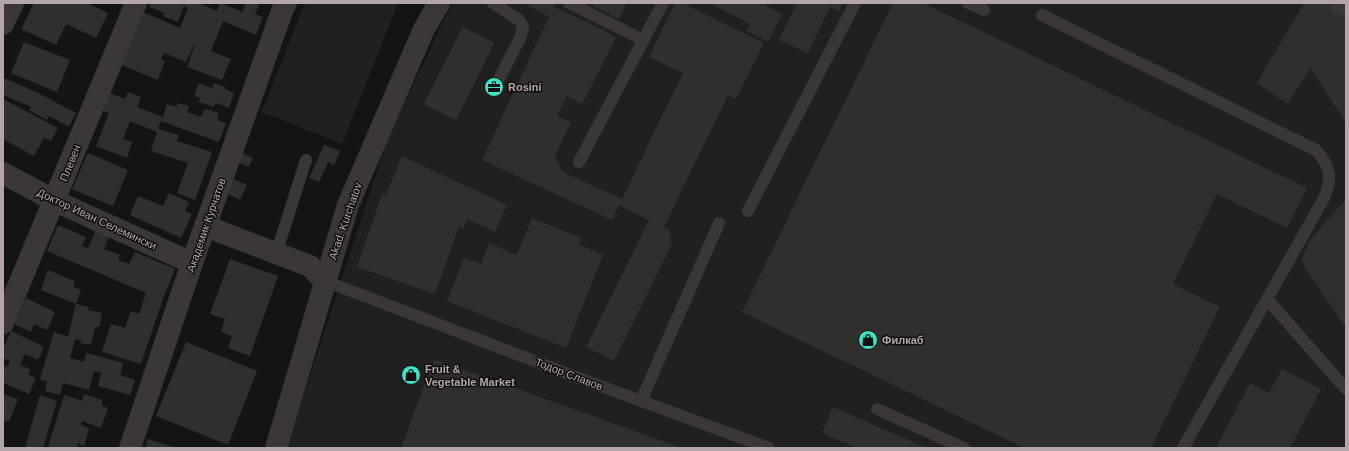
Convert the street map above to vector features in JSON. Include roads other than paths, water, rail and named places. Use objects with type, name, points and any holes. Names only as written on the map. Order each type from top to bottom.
[{"type":"street","points":[[3,24],[13,3]]},
{"type":"street","name":"Плевен","points":[[3,323],[136,3]]},
{"type":"street","name":"Академик Курчатов","points":[[130,448],[192,263],[286,3]]},
{"type":"street","name":"Akad. Kurchatov","points":[[276,448],[324,281],[348,205],[424,29],[439,3]]},
{"type":"street","name":"Доктор Иван Селемински","points":[[3,173],[55,201],[192,263]]},
{"type":"street","points":[[205,226],[310,266],[324,281]]},
{"type":"lane","points":[[493,3],[519,20],[523,27],[521,36],[497,83]]},
{"type":"lane","points":[[569,3],[643,40]]},
{"type":"lane","points":[[579,162],[663,3]]},
{"type":"lane","points":[[748,211],[855,3]]},
{"type":"lane","points":[[968,3],[984,10]]},
{"type":"lane","points":[[1042,15],[1316,150],[1324,158],[1328,168],[1330,179],[1328,190],[1183,448]]},
{"type":"lane","points":[[276,254],[306,160]]},
{"type":"lane","points":[[641,401],[719,223]]},
{"type":"lane","name":"Тодор Славов","points":[[324,281],[769,448]]},
{"type":"lane","points":[[1267,299],[1346,389]]},
{"type":"lane","points":[[878,409],[964,448]]},
{"type":"place","name":"Rosini","points":[[494,87]]},
{"type":"place","name":"Филкаб","points":[[868,340]]},
{"type":"place","name":"Fruit & Vegetable Market","points":[[411,375]]}]
